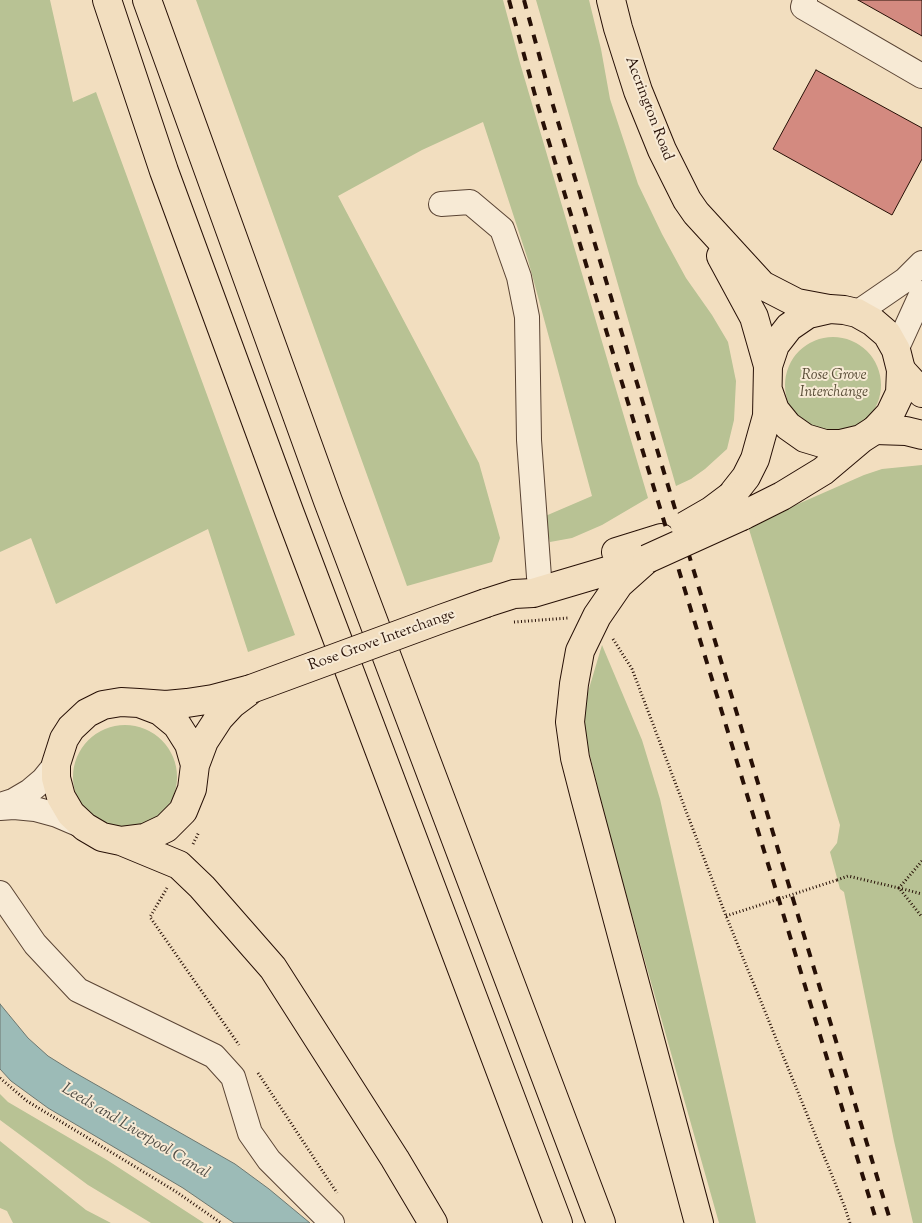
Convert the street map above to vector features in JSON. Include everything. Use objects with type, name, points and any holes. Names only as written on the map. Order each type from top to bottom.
[{"type":"main road","points":[[107,0],[164,170],[289,511],[558,1223]]},
{"type":"main road","points":[[147,0],[328,501],[601,1223]]},
{"type":"main road","name":"Accrington Road","points":[[611,0],[638,91],[662,150],[686,200],[762,284],[797,303],[830,309]]},
{"type":"main road","name":"Accrington Road","points":[[696,213],[754,317],[768,378]]},
{"type":"main road","name":"Rose Grove Interchange","points":[[251,689],[232,704],[219,718],[204,742],[195,766],[192,789],[183,811],[166,828],[145,838],[121,841],[102,837],[84,827],[70,814],[61,797],[56,778],[56,764],[64,739],[71,728],[87,713],[103,705],[121,702],[166,705],[187,703],[213,699],[251,689],[440,619],[514,594],[525,583],[541,584],[654,548],[736,506],[782,496],[823,471],[868,435],[890,414],[900,393],[899,360],[887,334],[873,322],[857,313],[844,310],[830,309],[808,314],[789,327],[775,345],[768,378],[767,416],[755,458],[736,506]]},
{"type":"main road","points":[[899,360],[922,393]]},
{"type":"main road","points":[[768,378],[775,410],[788,426],[805,438],[825,444],[840,444],[868,435],[906,431],[922,434]]},
{"type":"main road","points":[[654,548],[619,584],[605,627],[580,650],[570,722],[575,758],[699,1223]]},
{"type":"main road","name":"Rose Grove Interchange","points":[[139,703],[160,710],[177,725],[189,744],[195,766]]},
{"type":"main road","points":[[121,841],[179,865],[202,887],[273,968],[395,1159],[433,1223]]},
{"type":"street","points":[[805,0],[803,7],[922,76]]},
{"type":"street","points":[[441,204],[470,202],[502,229],[519,278],[527,317],[529,440],[541,584]]},
{"type":"street","points":[[857,313],[905,280],[922,263]]},
{"type":"street","points":[[899,360],[922,293]]},
{"type":"street","points":[[0,806],[30,791],[43,780],[56,764]]},
{"type":"street","points":[[0,806],[36,809],[57,815],[84,827]]},
{"type":"street","points":[[0,893],[35,944],[78,990],[214,1056],[233,1077],[250,1133],[269,1160],[332,1223]]},
{"type":"path","points":[[510,623],[605,627],[632,669],[726,916],[850,1223]]},
{"type":"path","points":[[899,888],[922,861]]},
{"type":"path","points":[[726,916],[848,876],[922,894]]},
{"type":"path","points":[[150,917],[171,880]]},
{"type":"path","points":[[899,888],[922,917]]},
{"type":"path","points":[[0,1078],[26,1102],[175,1191],[221,1223]]},
{"type":"green space","points":[[0,0],[50,0],[73,102],[96,92],[295,635],[248,652],[208,529],[56,604],[31,538],[0,552]]},
{"type":"green space","points":[[196,0],[503,0],[648,498],[602,525],[572,538],[550,542],[543,517],[592,496],[528,260],[483,122],[422,150],[338,196],[479,463],[500,538],[492,562],[407,586]]},
{"type":"green space","points":[[536,0],[589,0],[601,49],[610,99],[638,184],[686,278],[728,342],[736,381],[734,420],[727,449],[705,469],[691,479],[676,486]]},
{"type":"green space","name":"Rose Grove Interchange","points":[[833,337],[851,341],[867,351],[877,367],[881,385],[877,403],[867,419],[851,429],[833,433],[815,429],[799,419],[789,403],[785,385],[789,367],[799,351],[815,341]]},
{"type":"green space","points":[[922,465],[922,1223],[913,1223],[894,1141],[844,892],[840,889],[830,852],[837,843],[840,825],[748,526],[864,475],[882,469]]},
{"type":"green space","points":[[602,645],[642,740],[660,799],[756,1223],[719,1223],[608,830],[585,735],[585,711],[588,692]]},
{"type":"green space","points":[[125,725],[145,729],[162,740],[173,757],[177,777],[173,797],[162,814],[145,825],[125,829],[105,825],[88,814],[77,797],[73,777],[77,757],[88,740],[105,729]]},
{"type":"green space","points":[[0,1094],[8,1102],[107,1160],[204,1223],[151,1223],[88,1185],[0,1120]]},
{"type":"green space","points":[[0,1141],[86,1210],[111,1223],[13,1223],[7,1211],[0,1208]]},
{"type":"water","name":"Leeds and Liverpool Canal","points":[[0,1004],[28,1038],[48,1056],[235,1164],[310,1223],[234,1223],[183,1188],[48,1108],[11,1081],[0,1069]]},
{"type":"building","points":[[858,0],[922,0],[922,36]]},
{"type":"building","points":[[816,70],[922,128],[922,159],[892,215],[773,149]]},
{"type":"railway","points":[[509,0],[538,106],[877,1223]]},
{"type":"railway","points":[[524,0],[552,102],[891,1223]]}]
